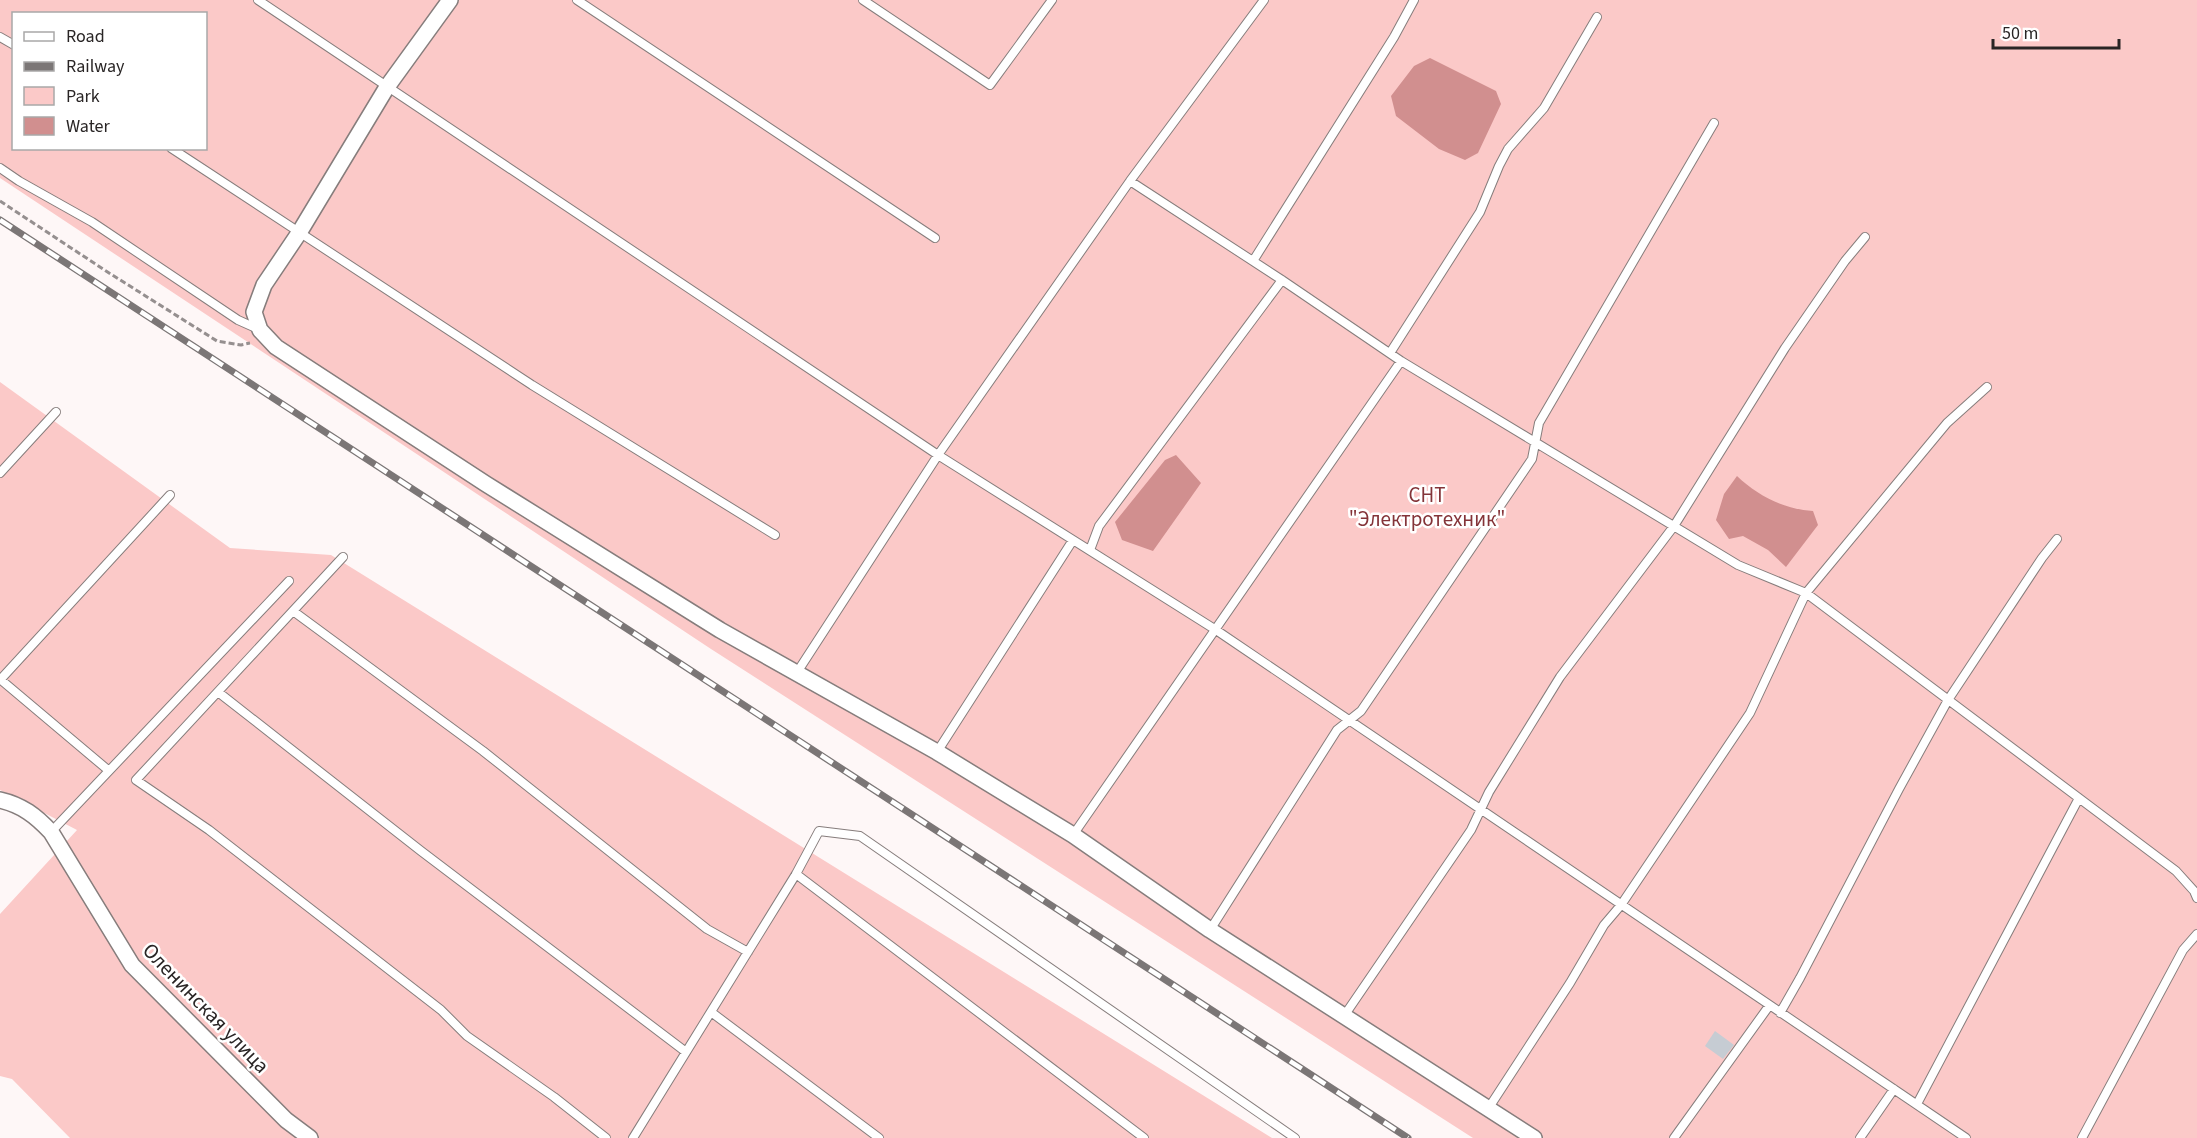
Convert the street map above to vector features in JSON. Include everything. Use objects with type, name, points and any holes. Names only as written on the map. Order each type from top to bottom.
[{"type":"street","points":[[450,0],[387,87],[264,285],[254,312],[264,335],[276,347],[486,484],[720,630],[937,752],[1073,835],[1210,930],[1534,1138]]},
{"type":"street","name":"Оленинская улица","points":[[0,800],[17,804],[38,818],[51,832],[132,966],[269,1104],[310,1138]]},
{"type":"lane","points":[[258,0],[939,455],[1216,630],[1966,1138]]},
{"type":"lane","points":[[577,0],[934,238]]},
{"type":"lane","points":[[862,0],[990,85],[1052,0]]},
{"type":"lane","points":[[796,674],[939,455],[1130,181],[1264,0]]},
{"type":"lane","points":[[1253,261],[1394,37],[1414,0]]},
{"type":"lane","points":[[1390,354],[1480,212],[1508,149],[1544,108],[1597,17]]},
{"type":"lane","points":[[1210,930],[1336,730],[1361,711],[1532,459],[1539,423],[1714,123]]},
{"type":"lane","points":[[174,150],[532,385],[775,535]]},
{"type":"lane","points":[[0,168],[92,222],[264,335]]},
{"type":"lane","points":[[1130,181],[1401,361],[1738,565],[1806,593],[2176,871],[2194,891],[2197,898]]},
{"type":"lane","points":[[1344,1016],[1472,830],[1489,792],[1560,677],[1674,526],[1785,348],[1845,261],[1865,237]]},
{"type":"lane","points":[[1090,550],[1099,526],[1282,280]]},
{"type":"lane","points":[[1073,835],[1401,361]]},
{"type":"lane","points":[[1488,1109],[1570,983],[1604,925],[1622,905],[1750,713],[1806,593],[1947,423],[1987,387]]},
{"type":"lane","points":[[0,473],[56,412]]},
{"type":"lane","points":[[108,770],[0,680],[170,495]]},
{"type":"lane","points":[[1780,1013],[1948,700],[2057,539]]},
{"type":"lane","points":[[937,752],[1073,540]]},
{"type":"lane","points":[[343,557],[136,780],[209,830],[441,1010],[467,1036],[554,1097],[606,1138]]},
{"type":"lane","points":[[51,832],[289,581]]},
{"type":"lane","points":[[293,611],[483,751],[707,929],[748,952]]},
{"type":"lane","points":[[218,692],[421,851],[686,1052]]},
{"type":"lane","points":[[1917,1104],[2079,798]]},
{"type":"lane","points":[[633,1138],[796,874],[819,831],[860,836],[1295,1138]]},
{"type":"lane","points":[[796,874],[1144,1138]]},
{"type":"lane","points":[[2082,1138],[2183,950],[2197,933]]},
{"type":"lane","points":[[1674,1138],[1769,1006]]},
{"type":"lane","points":[[711,1011],[879,1138]]},
{"type":"lane","points":[[1860,1138],[1894,1089]]},
{"type":"path","points":[[0,201],[217,341],[242,345],[264,335]]},
{"type":"green space","name":"СНТ \"Электротехник\"","points":[[0,0],[2197,0],[2197,1138],[1473,1138],[711,649],[0,178]]},
{"type":"green space","points":[[0,382],[230,548],[331,555],[1272,1138],[70,1138],[12,1079],[0,1076],[0,914],[77,830],[0,790]]},
{"type":"water","points":[[1430,58],[1496,91],[1501,104],[1478,153],[1465,160],[1439,149],[1396,116],[1391,96],[1414,66]]},
{"type":"water","points":[[1176,455],[1201,483],[1153,551],[1122,540],[1115,522],[1165,460]]},
{"type":"water","points":[[1737,476],[1754,490],[1772,500],[1792,508],[1813,511],[1818,525],[1786,567],[1768,550],[1743,536],[1729,539],[1716,520],[1724,494]]},
{"type":"building","points":[[1715,1031],[1734,1045],[1723,1059],[1705,1046]]},
{"type":"railway","points":[[0,220],[1408,1138]]}]
